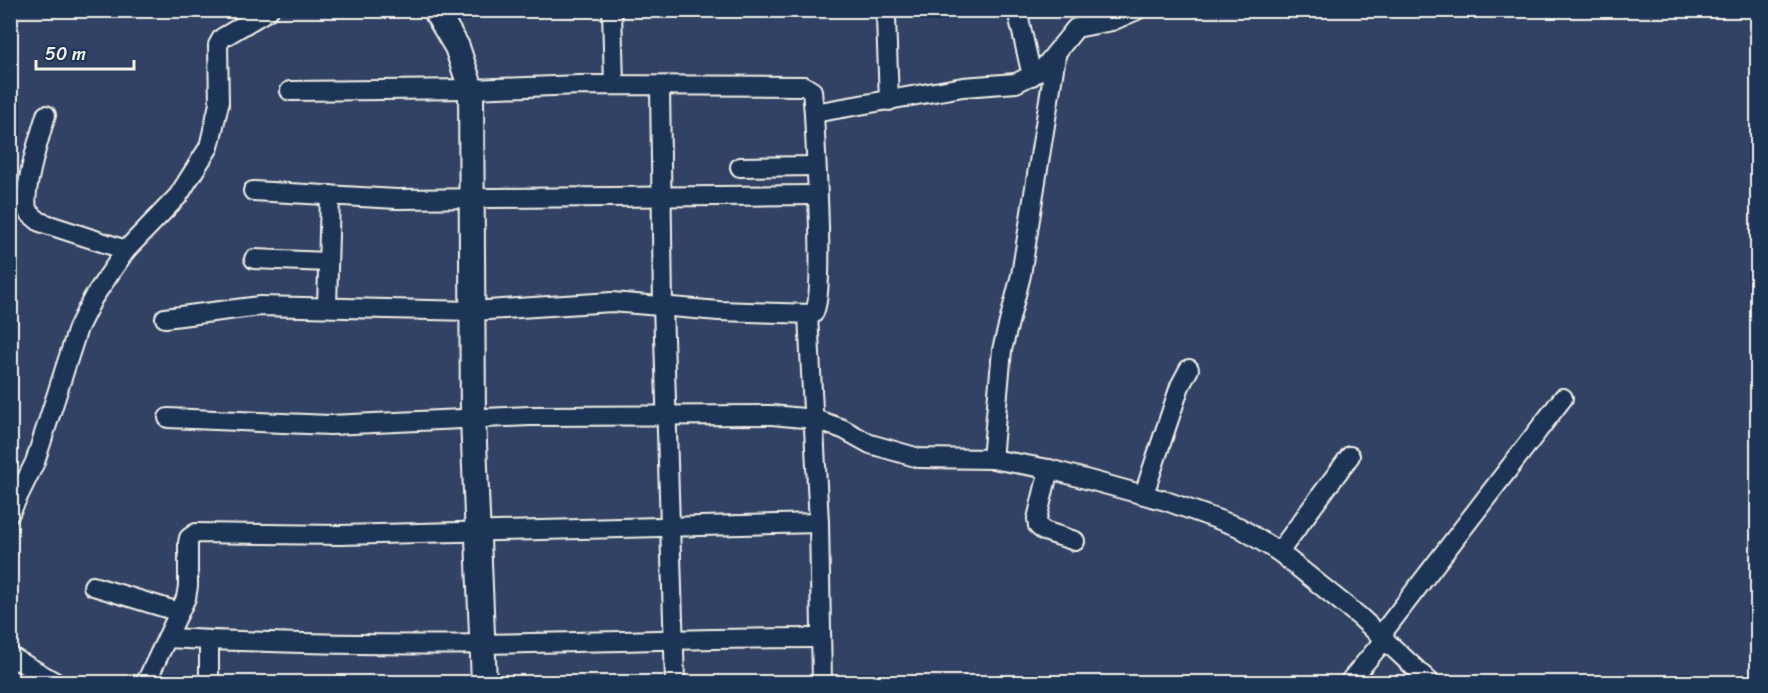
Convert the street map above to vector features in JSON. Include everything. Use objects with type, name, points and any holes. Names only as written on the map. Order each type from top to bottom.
[{"type":"main road","points":[[435,10],[457,47],[471,89],[473,420],[484,682]]},
{"type":"street","points":[[10,513],[35,462],[48,413],[68,363],[78,328],[93,298],[126,250],[178,196],[209,147],[219,104],[218,45],[222,38],[269,10]]},
{"type":"street","points":[[612,10],[614,85]]},
{"type":"street","points":[[1017,10],[1032,76]]},
{"type":"street","points":[[814,112],[963,87],[1009,84],[1032,76],[1056,56],[1076,28],[1112,21],[1137,10]]},
{"type":"street","points":[[886,18],[889,100]]},
{"type":"street","points":[[992,459],[1002,350],[1021,275],[1056,56]]},
{"type":"street","points":[[165,318],[260,306],[472,311],[590,302],[808,315],[815,312],[818,305],[813,91],[804,86],[614,85],[290,91]]},
{"type":"street","points":[[660,87],[663,306],[675,682]]},
{"type":"street","points":[[46,115],[33,161],[26,200],[28,212],[40,222],[126,250]]},
{"type":"street","points":[[740,167],[816,166]]},
{"type":"street","points":[[253,191],[397,198],[472,196],[662,198],[817,195]]},
{"type":"street","points":[[327,307],[330,195]]},
{"type":"street","points":[[254,259],[328,262]]},
{"type":"street","points":[[808,315],[819,523],[822,682]]},
{"type":"street","points":[[1144,495],[1180,386],[1189,369]]},
{"type":"street","points":[[1349,682],[1563,398]]},
{"type":"street","points":[[168,418],[330,425],[530,416],[772,415],[814,419],[843,429],[870,444],[919,458],[992,459],[1049,469],[1144,495],[1239,527],[1279,552],[1383,637],[1430,682]]},
{"type":"street","points":[[1279,552],[1350,456]]},
{"type":"street","points":[[1049,469],[1037,519],[1038,526],[1044,531],[1075,541]]},
{"type":"street","points":[[146,682],[179,612],[188,586],[188,543],[189,538],[196,533],[340,535],[819,523]]},
{"type":"street","points":[[93,586],[179,612]]},
{"type":"street","points":[[167,638],[484,644],[674,638],[820,638]]},
{"type":"street","points":[[209,640],[209,682]]},
{"type":"street","points":[[10,656],[55,682]]}]
